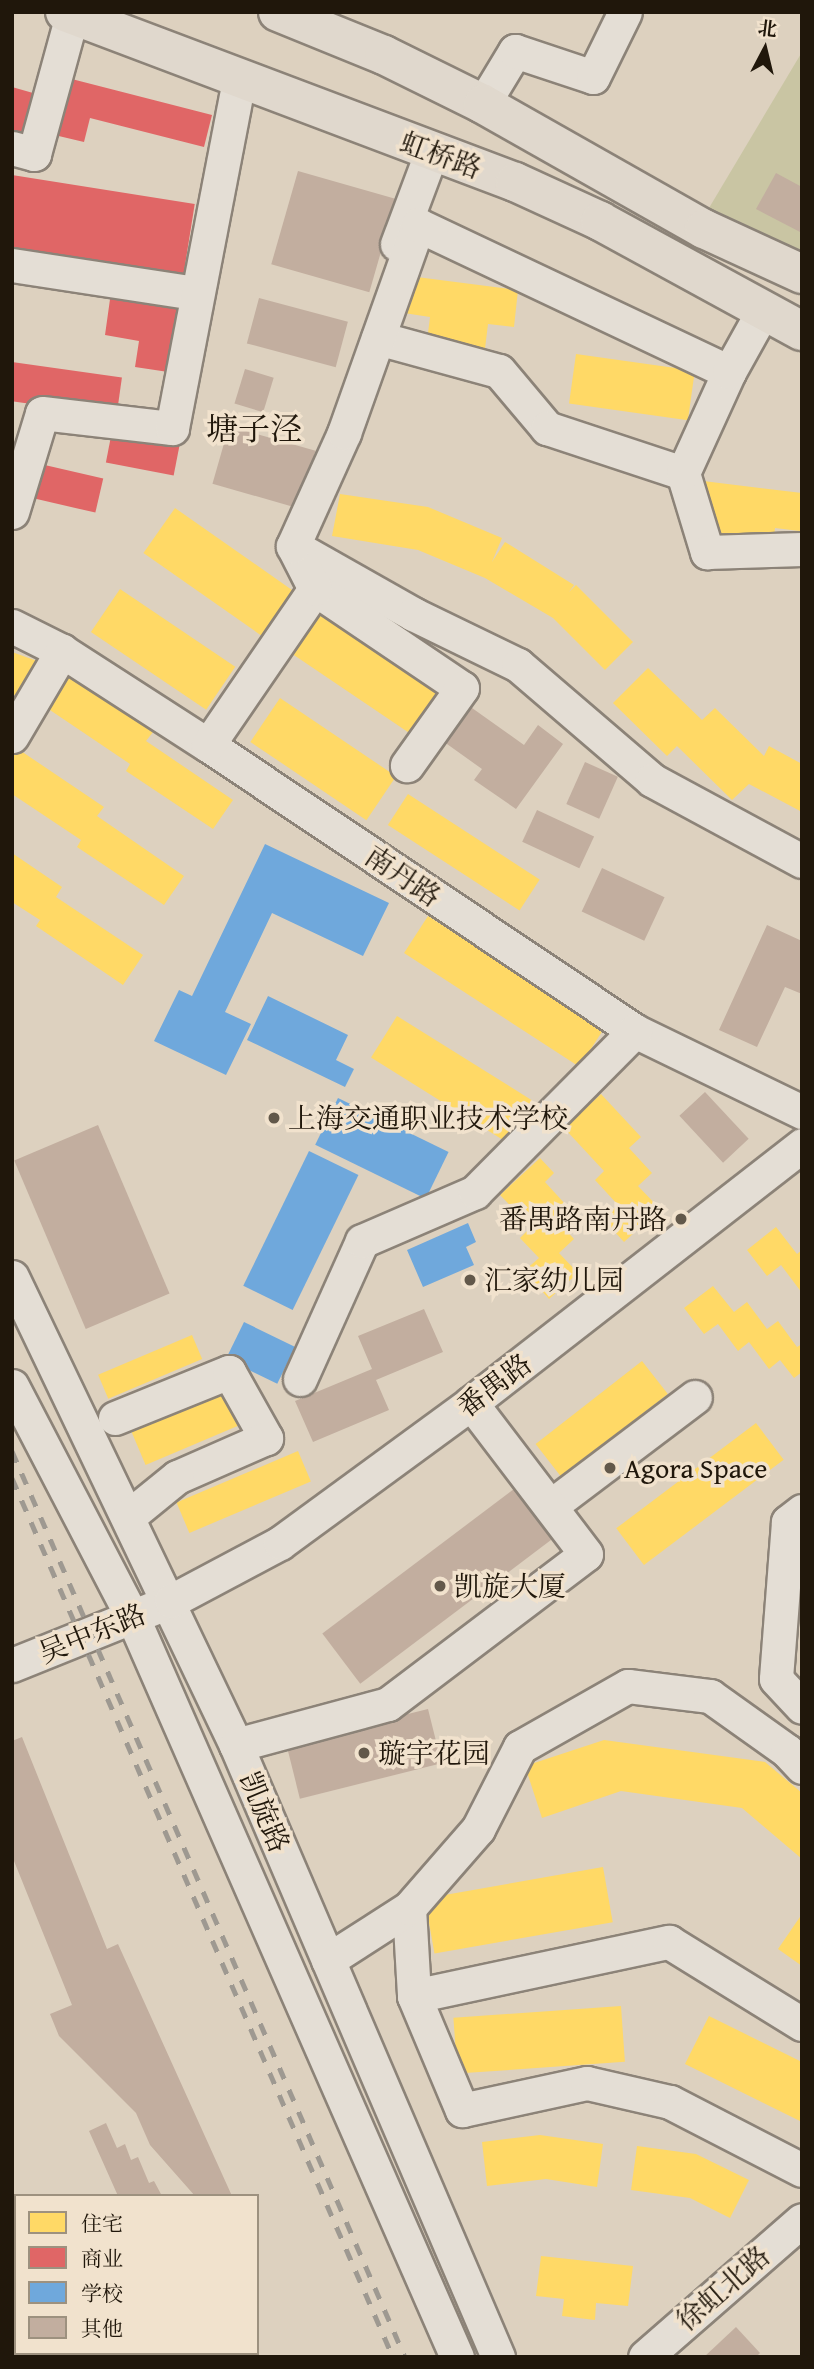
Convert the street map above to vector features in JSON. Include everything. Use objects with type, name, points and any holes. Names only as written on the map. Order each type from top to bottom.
[{"type":"main road","name":"虹桥路","points":[[278,12],[384,55],[482,104],[704,229],[802,274]]},
{"type":"main road","name":"虹桥路","points":[[68,13],[515,182],[600,221],[802,331]]},
{"type":"street","points":[[482,104],[515,51],[593,77],[625,12]]},
{"type":"street","points":[[12,148],[34,153],[68,13]]},
{"type":"street","points":[[12,512],[20,453],[42,413],[172,428],[239,79]]},
{"type":"street","points":[[328,431],[432,151]]},
{"type":"street","points":[[293,546],[344,433],[418,225],[729,372]]},
{"type":"street","points":[[12,264],[196,293]]},
{"type":"street","points":[[763,311],[729,372],[682,472],[707,552],[802,549]]},
{"type":"street","points":[[378,338],[499,371],[547,428],[682,472]]},
{"type":"street","points":[[293,546],[316,589],[462,688],[407,765]]},
{"type":"street","points":[[293,546],[413,614],[518,665],[652,780],[802,861]]},
{"type":"street","points":[[208,745],[316,589]]},
{"type":"street","name":"南丹路","points":[[12,626],[62,651],[208,745],[635,1031],[802,1112]]},
{"type":"street","points":[[13,732],[62,651]]},
{"type":"street","points":[[300,1379],[362,1241],[475,1192],[635,1031]]},
{"type":"street","name":"番禺路","points":[[171,1601],[280,1543],[471,1402],[802,1145]]},
{"type":"street","name":"凯旋路","points":[[12,1277],[171,1601],[236,1745],[498,2357]]},
{"type":"street","points":[[115,1418],[229,1373],[266,1438],[177,1477],[129,1516]]},
{"type":"street","name":"凯旋路","points":[[12,1386],[133,1618],[457,2357]]},
{"type":"street","points":[[552,1506],[695,1396]]},
{"type":"street","points":[[236,1745],[388,1703],[586,1554],[471,1402]]},
{"type":"street","points":[[802,1511],[788,1522],[776,1679],[802,1707]]},
{"type":"street","name":"吴中东路","points":[[12,1665],[171,1601]]},
{"type":"street","points":[[328,1960],[409,1908],[478,1829],[520,1747],[628,1686],[710,1696],[787,1751],[802,1767]]},
{"type":"street","points":[[409,1908],[414,1996],[462,2110],[587,2083],[670,2102],[802,2170]]},
{"type":"street","points":[[414,1996],[669,1942],[802,2024]]},
{"type":"street","name":"徐虹北路","points":[[645,2357],[802,2220]]},
{"type":"shaded area","points":[[802,52],[802,251],[709,208]]},
{"type":"building: 住宅","points":[[409,276],[518,290],[514,327],[488,324],[484,357],[426,349],[430,317],[404,313]]},
{"type":"building: 住宅","points":[[576,354],[695,371],[688,420],[569,404]]},
{"type":"building: 住宅","points":[[695,480],[802,493],[800,531],[775,528],[771,561],[713,554],[717,521],[690,517]]},
{"type":"building: 住宅","points":[[340,494],[428,507],[502,538],[492,562],[505,542],[574,585],[569,592],[576,585],[633,642],[605,670],[553,618],[485,578],[418,550],[332,536]]},
{"type":"building: 住宅","points":[[175,508],[296,593],[265,638],[143,553]]},
{"type":"building: 住宅","points":[[120,589],[235,667],[206,710],[91,632]]},
{"type":"building: 住宅","points":[[315,603],[446,691],[415,737],[284,649]]},
{"type":"building: 住宅","points":[[12,652],[37,661],[24,698],[12,694]]},
{"type":"building: 住宅","points":[[648,668],[702,720],[715,708],[764,756],[769,746],[802,764],[802,812],[749,784],[732,800],[677,746],[667,756],[613,703]]},
{"type":"building: 住宅","points":[[67,673],[153,732],[146,741],[233,800],[213,829],[126,771],[130,764],[44,706]]},
{"type":"building: 住宅","points":[[280,698],[396,776],[366,820],[250,742]]},
{"type":"building: 住宅","points":[[18,749],[104,807],[97,816],[184,876],[164,905],[77,847],[81,840],[12,794],[12,757]]},
{"type":"building: 住宅","points":[[408,794],[540,880],[520,911],[388,825]]},
{"type":"building: 住宅","points":[[12,853],[62,887],[56,897],[143,955],[123,985],[36,926],[40,920],[12,902]]},
{"type":"building: 住宅","points":[[428,916],[603,1030],[579,1067],[404,953]]},
{"type":"building: 住宅","points":[[397,1016],[532,1100],[506,1142],[371,1058]]},
{"type":"building: 住宅","points":[[601,1094],[641,1137],[629,1148],[652,1173],[638,1186],[660,1209],[624,1242],[603,1219],[618,1205],[595,1180],[604,1171],[564,1128]]},
{"type":"building: 住宅","points":[[540,1158],[554,1173],[545,1182],[566,1205],[554,1217],[574,1239],[559,1253],[578,1273],[549,1299],[524,1271],[539,1258],[520,1238],[531,1227],[500,1195]]},
{"type":"building: 住宅","points":[[776,1227],[797,1254],[802,1250],[802,1293],[781,1265],[767,1276],[747,1250]]},
{"type":"building: 住宅","points":[[713,1286],[734,1312],[747,1302],[767,1329],[778,1321],[797,1347],[802,1344],[802,1372],[794,1378],[780,1360],[769,1369],[749,1342],[738,1351],[718,1324],[704,1334],[684,1308]]},
{"type":"building: 住宅","points":[[192,1335],[202,1359],[108,1399],[98,1375]]},
{"type":"building: 住宅","points":[[642,1361],[668,1394],[561,1477],[536,1444]]},
{"type":"building: 住宅","points":[[230,1390],[244,1423],[146,1465],[132,1432]]},
{"type":"building: 住宅","points":[[756,1423],[784,1460],[644,1565],[616,1528]]},
{"type":"building: 住宅","points":[[298,1451],[311,1481],[189,1533],[176,1503]]},
{"type":"building: 住宅","points":[[604,1740],[765,1762],[802,1793],[802,1859],[742,1808],[621,1791],[542,1818],[525,1766]]},
{"type":"building: 住宅","points":[[603,1867],[613,1922],[434,1954],[425,1898]]},
{"type":"building: 住宅","points":[[802,1914],[802,1966],[778,1949]]},
{"type":"building: 住宅","points":[[621,2006],[625,2062],[457,2074],[453,2018]]},
{"type":"building: 住宅","points":[[709,2016],[802,2062],[802,2122],[685,2064]]},
{"type":"building: 住宅","points":[[540,2135],[603,2144],[597,2187],[546,2179],[487,2186],[482,2142]]},
{"type":"building: 住宅","points":[[637,2146],[696,2154],[749,2180],[730,2218],[690,2198],[631,2190]]},
{"type":"building: 住宅","points":[[541,2256],[633,2266],[628,2306],[596,2303],[595,2320],[562,2316],[564,2299],[536,2296]]},
{"type":"building: 商业","points":[[60,76],[212,115],[204,147],[90,118],[84,142],[46,133]]},
{"type":"building: 商业","points":[[12,87],[40,95],[28,139],[12,135]]},
{"type":"building: 商业","points":[[12,175],[195,204],[182,286],[12,259]]},
{"type":"building: 商业","points":[[112,285],[147,290],[145,302],[185,309],[175,373],[135,367],[139,341],[105,335]]},
{"type":"building: 商业","points":[[12,362],[122,377],[116,416],[12,401]]},
{"type":"building: 商业","points":[[112,431],[180,444],[174,476],[106,462]]},
{"type":"building: 商业","points":[[36,463],[103,479],[95,513],[28,497]]},
{"type":"building: 学校","points":[[265,844],[389,903],[363,956],[272,913],[225,1012],[251,1024],[226,1075],[154,1041],[179,990],[192,996]]},
{"type":"building: 学校","points":[[268,996],[348,1035],[336,1060],[354,1069],[345,1087],[247,1040]]},
{"type":"building: 学校","points":[[338,1098],[449,1152],[426,1199],[315,1145]]},
{"type":"building: 学校","points":[[309,1151],[358,1175],[293,1310],[243,1286]]},
{"type":"building: 学校","points":[[468,1223],[476,1242],[466,1247],[474,1265],[423,1287],[407,1250]]},
{"type":"building: 学校","points":[[244,1322],[295,1347],[277,1384],[226,1359]]},
{"type":"building: 其他","points":[[298,171],[396,199],[369,292],[271,264]]},
{"type":"building: 其他","points":[[776,173],[802,187],[802,233],[756,209]]},
{"type":"building: 其他","points":[[259,298],[348,322],[336,367],[247,343]]},
{"type":"building: 其他","points":[[245,369],[274,378],[263,412],[234,403]]},
{"type":"building: 其他","points":[[229,426],[316,451],[299,508],[212,484]]},
{"type":"building: 其他","points":[[465,703],[524,745],[538,725],[563,744],[516,809],[474,780],[482,769],[440,739]]},
{"type":"building: 其他","points":[[585,762],[618,777],[599,819],[566,804]]},
{"type":"building: 其他","points":[[537,810],[594,837],[579,868],[522,842]]},
{"type":"building: 其他","points":[[602,868],[665,897],[644,941],[582,912]]},
{"type":"building: 其他","points":[[767,925],[802,941],[802,994],[785,987],[757,1047],[719,1030]]},
{"type":"building: 其他","points":[[705,1092],[749,1139],[723,1163],[679,1116]]},
{"type":"building: 其他","points":[[98,1125],[170,1293],[86,1329],[14,1161]]},
{"type":"building: 其他","points":[[424,1309],[443,1352],[376,1380],[389,1410],[313,1442],[295,1401],[372,1369],[358,1336]]},
{"type":"building: 其他","name":"凯旋大厦","points":[[518,1486],[556,1536],[360,1684],[322,1633]]},
{"type":"building: 其他","name":"璇宇花园","points":[[428,1709],[442,1763],[300,1799],[286,1744]]},
{"type":"building: 其他","points":[[22,1737],[107,1949],[118,1944],[231,2194],[193,2194],[150,2145],[136,2113],[59,2036],[50,2014],[72,2005],[12,1856],[12,1741]]},
{"type":"building: 其他","points":[[106,2123],[117,2148],[125,2144],[131,2160],[138,2157],[149,2183],[154,2181],[161,2194],[117,2194],[89,2131]]},
{"type":"building: 其他","points":[[736,2327],[760,2353],[756,2357],[704,2357]]},
{"type":"building: 其他","points":[[165,2355],[206,2355],[206,2357]]},
{"type":"railway","points":[[12,1451],[405,2357]]},
{"type":"railway","points":[[12,1478],[393,2357]]},
{"type":"place","name":"上海交通职业技术学校","points":[[274,1118]]},
{"type":"place","name":"番禺路南丹路","points":[[681,1219]]},
{"type":"place","name":"汇家幼儿园","points":[[470,1280]]},
{"type":"place","name":"Agora Space","points":[[610,1468]]},
{"type":"place","name":"凯旋大厦","points":[[440,1586]]},
{"type":"place","name":"璇宇花园","points":[[364,1753]]},
{"type":"district","name":"塘子泾","points":[[254,429]]}]
